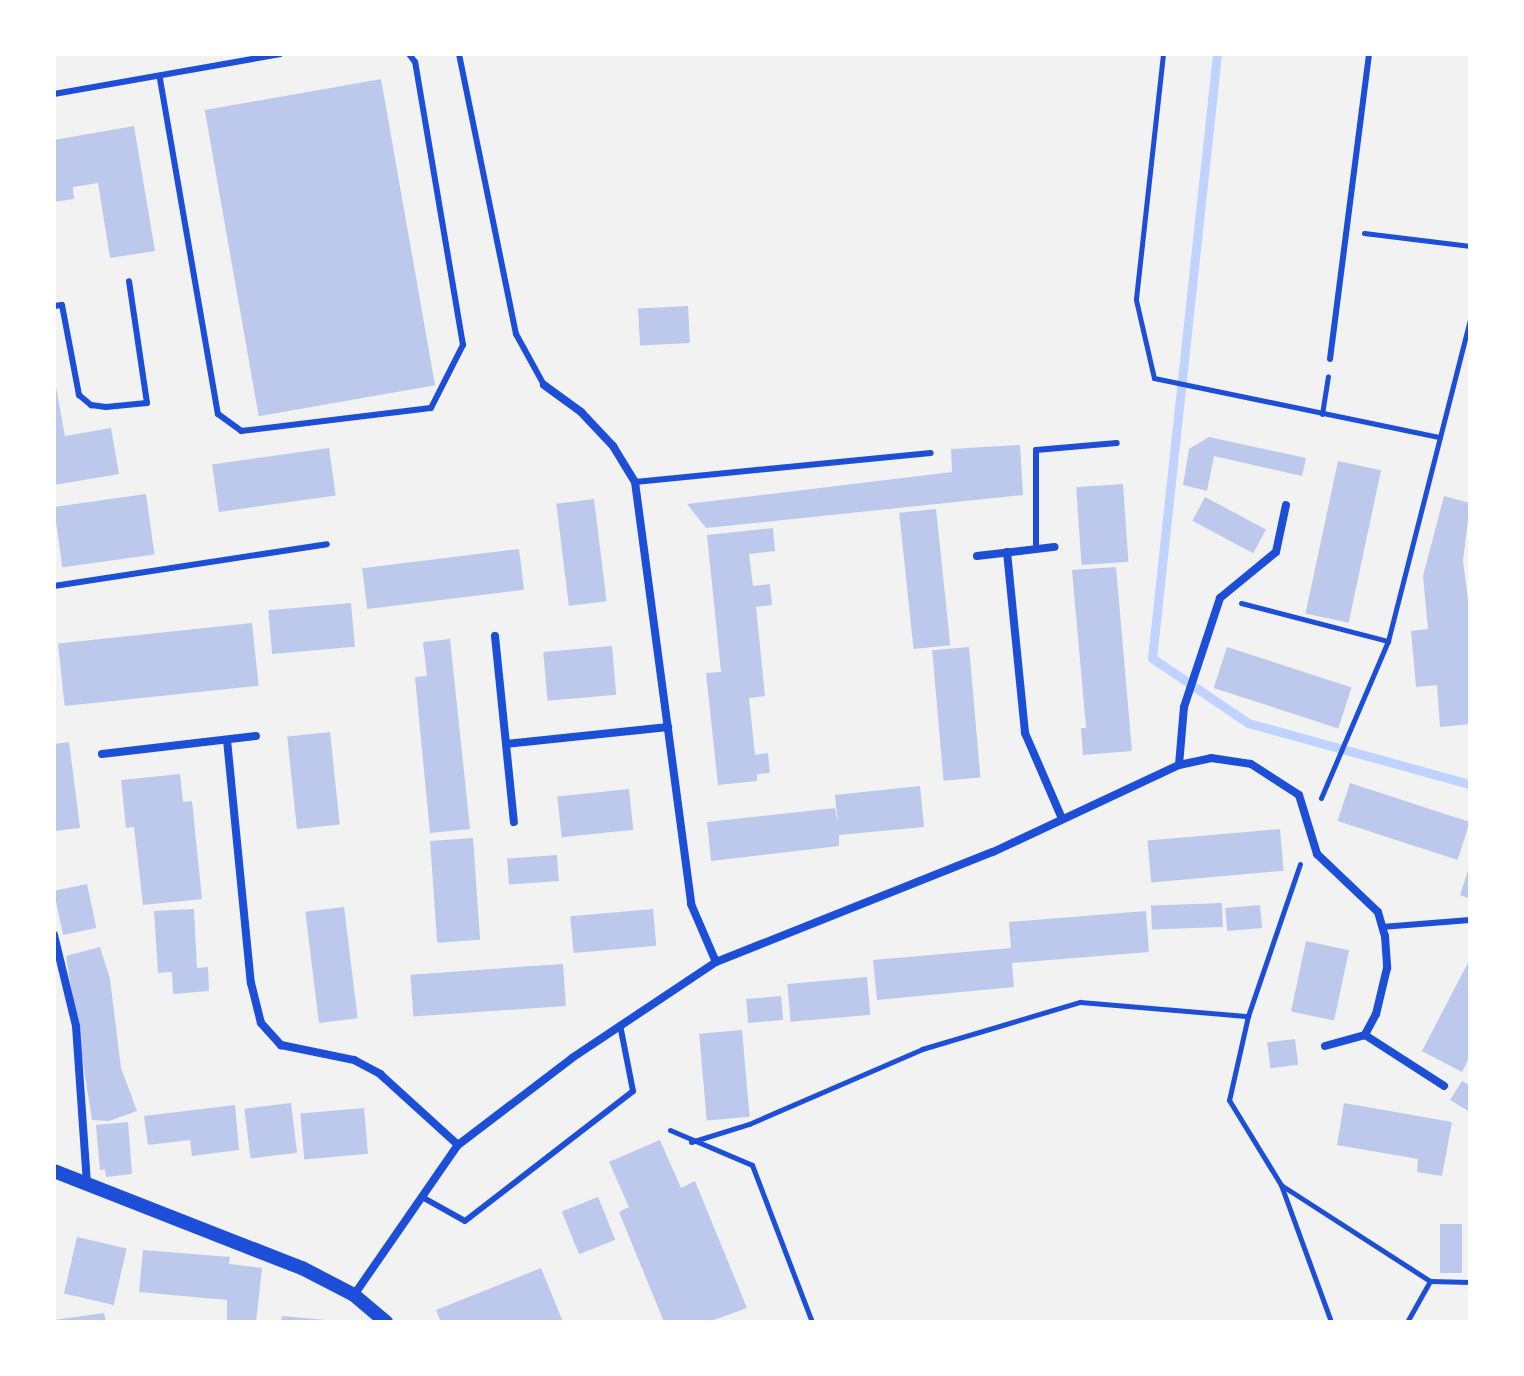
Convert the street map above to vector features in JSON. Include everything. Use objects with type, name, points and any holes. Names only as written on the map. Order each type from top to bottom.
[{"type":"street","points":[[544,385],[581,412],[613,446],[635,482],[691,904],[716,962]]},
{"type":"street","points":[[1179,765],[1184,707],[1220,598],[1276,552],[1286,505]]},
{"type":"street","points":[[977,556],[1054,547]]},
{"type":"street","points":[[1007,552],[1025,733],[1061,816]]},
{"type":"street","points":[[495,636],[514,822]]},
{"type":"street","points":[[506,744],[668,727]]},
{"type":"street","points":[[102,754],[256,736]]},
{"type":"street","points":[[227,740],[251,983],[261,1023],[281,1045],[354,1060],[380,1074],[458,1145]]},
{"type":"street","points":[[354,1295],[458,1145],[620,1025],[716,962],[870,904],[1179,765],[1211,758],[1264,770],[1299,795],[1317,854],[1378,912],[1387,968],[1365,1035]]},
{"type":"street","points":[[54,935],[76,1026],[87,1185]]},
{"type":"street","points":[[1325,1046],[1365,1035],[1444,1086]]},
{"type":"street","points":[[54,1171],[302,1268],[354,1295],[386,1322]]},
{"type":"lane","points":[[54,94],[160,79],[280,54]]},
{"type":"lane","points":[[160,79],[218,414],[241,431],[431,408],[463,345],[415,62],[409,54]]},
{"type":"lane","points":[[459,54],[516,334],[544,385]]},
{"type":"lane","points":[[1330,359],[1369,54]]},
{"type":"lane","points":[[54,306],[62,305],[79,395],[91,405],[106,407],[147,403],[129,281]]},
{"type":"lane","points":[[1036,549],[1036,450],[1117,443]]},
{"type":"lane","points":[[635,482],[931,453]]},
{"type":"lane","points":[[54,586],[327,544]]},
{"type":"lane","points":[[1382,927],[1470,920]]},
{"type":"lane","points":[[422,1197],[465,1221],[633,1091],[620,1025]]},
{"type":"path","points":[[1163,54],[1136,300],[1154,378],[1440,437]]},
{"type":"path","points":[[1347,230],[1470,246]]},
{"type":"path","points":[[1331,1322],[1281,1185],[1229,1100],[1248,1016],[1293,891],[1309,825],[1388,641],[1470,319]]},
{"type":"path","points":[[1322,414],[1330,359]]},
{"type":"path","points":[[1220,598],[1388,641]]},
{"type":"path","points":[[691,1142],[749,1124],[922,1049],[1080,1002],[1248,1016]]},
{"type":"path","points":[[670,1130],[691,1142],[752,1165],[812,1322]]},
{"type":"path","points":[[1281,1185],[1430,1281],[1470,1282]]},
{"type":"path","points":[[1407,1322],[1430,1281]]},
{"type":"building","points":[[381,79],[435,385],[259,416],[205,110]]},
{"type":"building","points":[[134,126],[155,251],[110,258],[98,183],[73,187],[74,199],[54,202],[54,140]]},
{"type":"building","points":[[688,306],[690,343],[640,346],[638,309]]},
{"type":"building","points":[[54,376],[65,436],[111,428],[119,474],[54,485]]},
{"type":"building","points":[[1209,437],[1306,458],[1302,476],[1214,456],[1207,491],[1183,485],[1189,449]]},
{"type":"building","points":[[1020,445],[1023,495],[706,528],[687,504],[952,472],[951,449]]},
{"type":"building","points":[[329,448],[336,496],[219,512],[212,464]]},
{"type":"building","points":[[1338,461],[1381,470],[1349,623],[1306,614]]},
{"type":"building","points":[[1123,484],[1128,562],[1082,565],[1076,487]]},
{"type":"building","points":[[146,494],[154,554],[62,567],[54,507]]},
{"type":"building","points":[[1444,496],[1470,503],[1463,561],[1470,616],[1470,724],[1440,727],[1437,685],[1416,687],[1411,631],[1428,629],[1423,576]]},
{"type":"building","points":[[1205,497],[1266,529],[1253,553],[1192,521]]},
{"type":"building","points":[[594,499],[607,601],[569,606],[556,504]]},
{"type":"building","points":[[936,509],[950,645],[914,649],[899,513]]},
{"type":"building","points":[[773,528],[775,551],[749,554],[753,586],[770,584],[772,605],[756,607],[765,696],[749,698],[755,755],[768,753],[770,773],[757,774],[757,781],[718,785],[706,673],[721,672],[707,535]]},
{"type":"building","points":[[519,549],[524,590],[367,609],[362,568]]},
{"type":"building","points":[[1116,567],[1132,751],[1083,755],[1081,728],[1086,728],[1072,570]]},
{"type":"building","points":[[351,603],[355,647],[272,654],[268,610]]},
{"type":"building","points":[[252,623],[259,686],[65,706],[58,643]]},
{"type":"building","points":[[450,639],[470,829],[430,833],[415,677],[427,676],[423,642]]},
{"type":"building","points":[[612,646],[616,695],[548,701],[543,652]]},
{"type":"building","points":[[969,647],[980,778],[944,781],[932,650]]},
{"type":"building","points":[[1227,647],[1352,687],[1338,728],[1214,688]]},
{"type":"building","points":[[330,732],[340,824],[297,829],[287,736]]},
{"type":"building","points":[[69,742],[80,828],[54,831],[54,744]]},
{"type":"building","points":[[180,774],[183,802],[192,801],[202,899],[143,905],[134,827],[126,828],[121,780]]},
{"type":"building","points":[[1350,783],[1470,822],[1457,860],[1338,821]]},
{"type":"building","points":[[920,786],[924,827],[839,835],[839,846],[711,861],[707,822],[835,808],[838,824],[835,795]]},
{"type":"building","points":[[629,789],[633,830],[562,837],[557,797]]},
{"type":"building","points":[[1280,829],[1284,871],[1151,882],[1148,841]]},
{"type":"building","points":[[473,838],[480,940],[437,943],[430,841]]},
{"type":"building","points":[[557,855],[559,881],[509,884],[507,858]]},
{"type":"building","points":[[1470,868],[1470,899],[1460,895]]},
{"type":"building","points":[[87,884],[96,928],[63,935],[54,891]]},
{"type":"building","points":[[1222,903],[1223,927],[1152,929],[1151,905]]},
{"type":"building","points":[[1260,905],[1262,928],[1227,931],[1225,908]]},
{"type":"building","points":[[344,907],[358,1018],[319,1023],[305,912]]},
{"type":"building","points":[[194,909],[197,968],[208,967],[209,991],[173,994],[172,972],[158,973],[154,911]]},
{"type":"building","points":[[653,909],[656,946],[574,953],[570,916]]},
{"type":"building","points":[[1146,911],[1149,952],[1012,963],[1014,987],[877,1000],[873,960],[1011,948],[1009,922]]},
{"type":"building","points":[[1306,941],[1349,950],[1334,1021],[1291,1011]]},
{"type":"building","points":[[100,947],[110,979],[121,1068],[137,1111],[109,1121],[92,1120],[66,956]]},
{"type":"building","points":[[1470,959],[1470,1056],[1462,1072],[1422,1051]]},
{"type":"building","points":[[563,964],[566,1006],[413,1017],[410,975]]},
{"type":"building","points":[[867,977],[870,1015],[791,1022],[787,984]]},
{"type":"building","points":[[781,996],[783,1020],[748,1023],[746,999]]},
{"type":"building","points":[[742,1030],[750,1117],[707,1120],[699,1034]]},
{"type":"building","points":[[1295,1039],[1298,1065],[1270,1068],[1267,1042]]},
{"type":"building","points":[[1462,1081],[1470,1086],[1470,1112],[1450,1100]]},
{"type":"building","points":[[291,1103],[297,1153],[250,1158],[244,1109]]},
{"type":"building","points":[[1344,1103],[1452,1122],[1442,1176],[1417,1172],[1418,1159],[1337,1145]]},
{"type":"building","points":[[235,1105],[239,1150],[192,1156],[190,1140],[148,1145],[144,1116]]},
{"type":"building","points":[[364,1108],[368,1154],[304,1159],[300,1114]]},
{"type":"building","points":[[128,1122],[132,1174],[106,1177],[105,1169],[100,1170],[96,1125]]},
{"type":"building","points":[[660,1140],[681,1188],[695,1181],[747,1308],[708,1322],[664,1322],[619,1212],[629,1207],[609,1162]]},
{"type":"building","points":[[598,1197],[615,1240],[579,1254],[562,1212]]},
{"type":"building","points":[[1440,1224],[1462,1224],[1462,1273],[1440,1273]]},
{"type":"building","points":[[77,1237],[127,1248],[114,1305],[64,1294]]},
{"type":"building","points":[[143,1250],[230,1257],[229,1264],[262,1268],[256,1322],[227,1322],[227,1300],[139,1292]]},
{"type":"building","points":[[541,1268],[563,1322],[441,1322],[436,1310]]},
{"type":"building","points":[[104,1313],[106,1322],[54,1322],[54,1320]]},
{"type":"building","points":[[282,1316],[326,1320],[326,1322],[281,1322]]},
{"type":"waterway","points":[[1217,54],[1152,658],[1248,723],[1470,784]]}]
